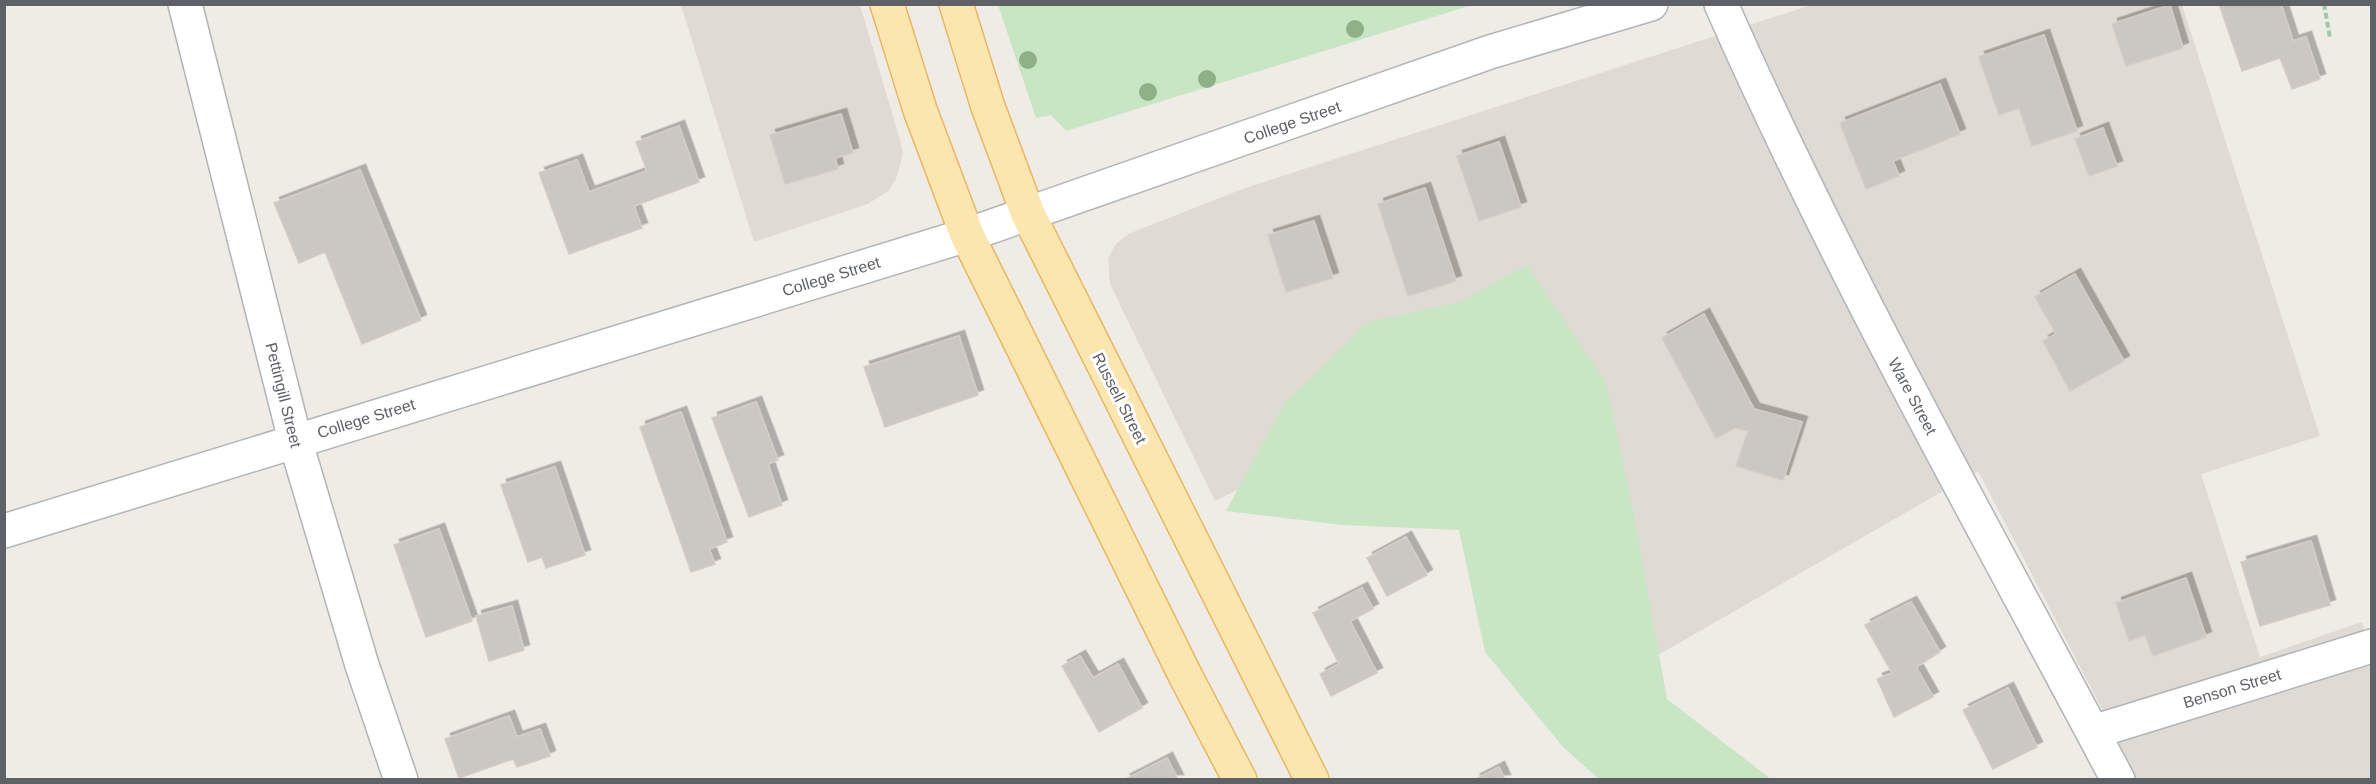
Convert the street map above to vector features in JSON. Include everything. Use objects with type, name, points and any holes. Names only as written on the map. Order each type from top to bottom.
[{"type":"main road","points":[[887,4],[920,110],[967,235],[1186,677],[1240,780]]},
{"type":"main road","name":"Russell Street","points":[[956,4],[988,107],[1028,214],[1312,780]]},
{"type":"street","name":"Pettingill Street","points":[[185,4],[296,440],[362,665],[401,780]]},
{"type":"street","name":"College Street","points":[[4,531],[967,235],[1490,52],[1651,4]]},
{"type":"street","name":"Ware Street","points":[[1721,4],[1768,112],[1901,374],[2118,780]]},
{"type":"street","name":"Benson Street","points":[[2093,732],[2372,646]]},
{"type":"path","points":[[2324,4],[2330,38]]},
{"type":"shaded area","points":[[681,5],[860,5],[903,154],[896,179],[888,191],[868,204],[754,242]]},
{"type":"shaded area","points":[[1811,5],[2182,5],[2320,436],[2201,474],[2260,657],[2362,622],[2371,649],[2371,779],[2135,779],[2103,711],[1978,471],[1646,662],[1490,362],[1215,501],[1110,284],[1108,259],[1116,244],[1128,234],[1245,188]]},
{"type":"green space","points":[[998,4],[1472,5],[1066,131],[1051,115],[1036,118]]},
{"type":"green space","points":[[1527,265],[1606,382],[1633,510],[1667,699],[1771,779],[1599,779],[1563,747],[1485,652],[1459,530],[1343,525],[1226,511],[1285,403],[1368,322],[1460,302]]},
{"type":"building","points":[[2219,4],[2281,4],[2293,41],[2306,37],[2320,79],[2292,89],[2280,58],[2242,71]]},
{"type":"building","points":[[2170,5],[2183,48],[2126,66],[2112,24]]},
{"type":"building","points":[[2044,35],[2077,131],[2032,146],[2019,108],[1999,115],[1979,57]]},
{"type":"building","points":[[1940,84],[1960,134],[1893,161],[1899,176],[1866,189],[1840,123]]},
{"type":"building","points":[[841,114],[853,153],[835,158],[838,169],[785,184],[770,135]]},
{"type":"building","points":[[679,126],[699,182],[634,206],[642,228],[569,254],[539,173],[577,160],[589,192],[647,171],[636,142]]},
{"type":"building","points":[[2103,128],[2117,166],[2089,176],[2075,139]]},
{"type":"building","points":[[1499,142],[1521,207],[1479,221],[1457,156]]},
{"type":"building","points":[[360,170],[421,320],[362,344],[325,252],[299,263],[274,203]]},
{"type":"building","points":[[1425,188],[1456,281],[1408,296],[1378,204]]},
{"type":"building","points":[[1314,221],[1333,278],[1286,292],[1268,235]]},
{"type":"building","points":[[2075,274],[2124,361],[2070,391],[2043,341],[2056,334],[2035,297]]},
{"type":"building","points":[[1704,314],[1754,409],[1802,422],[1783,480],[1736,466],[1748,431],[1735,428],[1716,438],[1662,338]]},
{"type":"building","points":[[959,336],[978,395],[885,427],[864,367]]},
{"type":"building","points":[[756,402],[778,460],[768,464],[782,505],[749,517],[712,418]]},
{"type":"building","points":[[681,412],[727,542],[709,549],[715,564],[691,572],[640,427]]},
{"type":"building","points":[[555,467],[585,555],[546,568],[542,557],[528,562],[501,485]]},
{"type":"building","points":[[439,529],[472,621],[426,637],[394,545]]},
{"type":"building","points":[[1406,537],[1427,575],[1387,596],[1367,558]]},
{"type":"building","points":[[2311,541],[2330,605],[2260,626],[2241,562]]},
{"type":"building","points":[[2186,578],[2206,637],[2153,656],[2145,635],[2129,641],[2116,603]]},
{"type":"building","points":[[1362,588],[1373,609],[1350,621],[1377,673],[1331,696],[1320,674],[1339,664],[1313,613]]},
{"type":"building","points":[[1911,602],[1940,652],[1916,667],[1933,697],[1894,717],[1877,679],[1892,673],[1865,625]]},
{"type":"building","points":[[512,606],[524,650],[489,661],[476,616]]},
{"type":"building","points":[[1080,656],[1093,678],[1118,664],[1142,708],[1099,732],[1062,666]]},
{"type":"building","points":[[2008,688],[2037,747],[1993,769],[1963,710]]},
{"type":"building","points":[[509,716],[517,737],[540,729],[550,756],[517,767],[513,759],[459,778],[445,739]]},
{"type":"building","points":[[1167,758],[1178,780],[1124,780]]},
{"type":"building","points":[[1499,767],[1505,780],[1474,780]]}]
